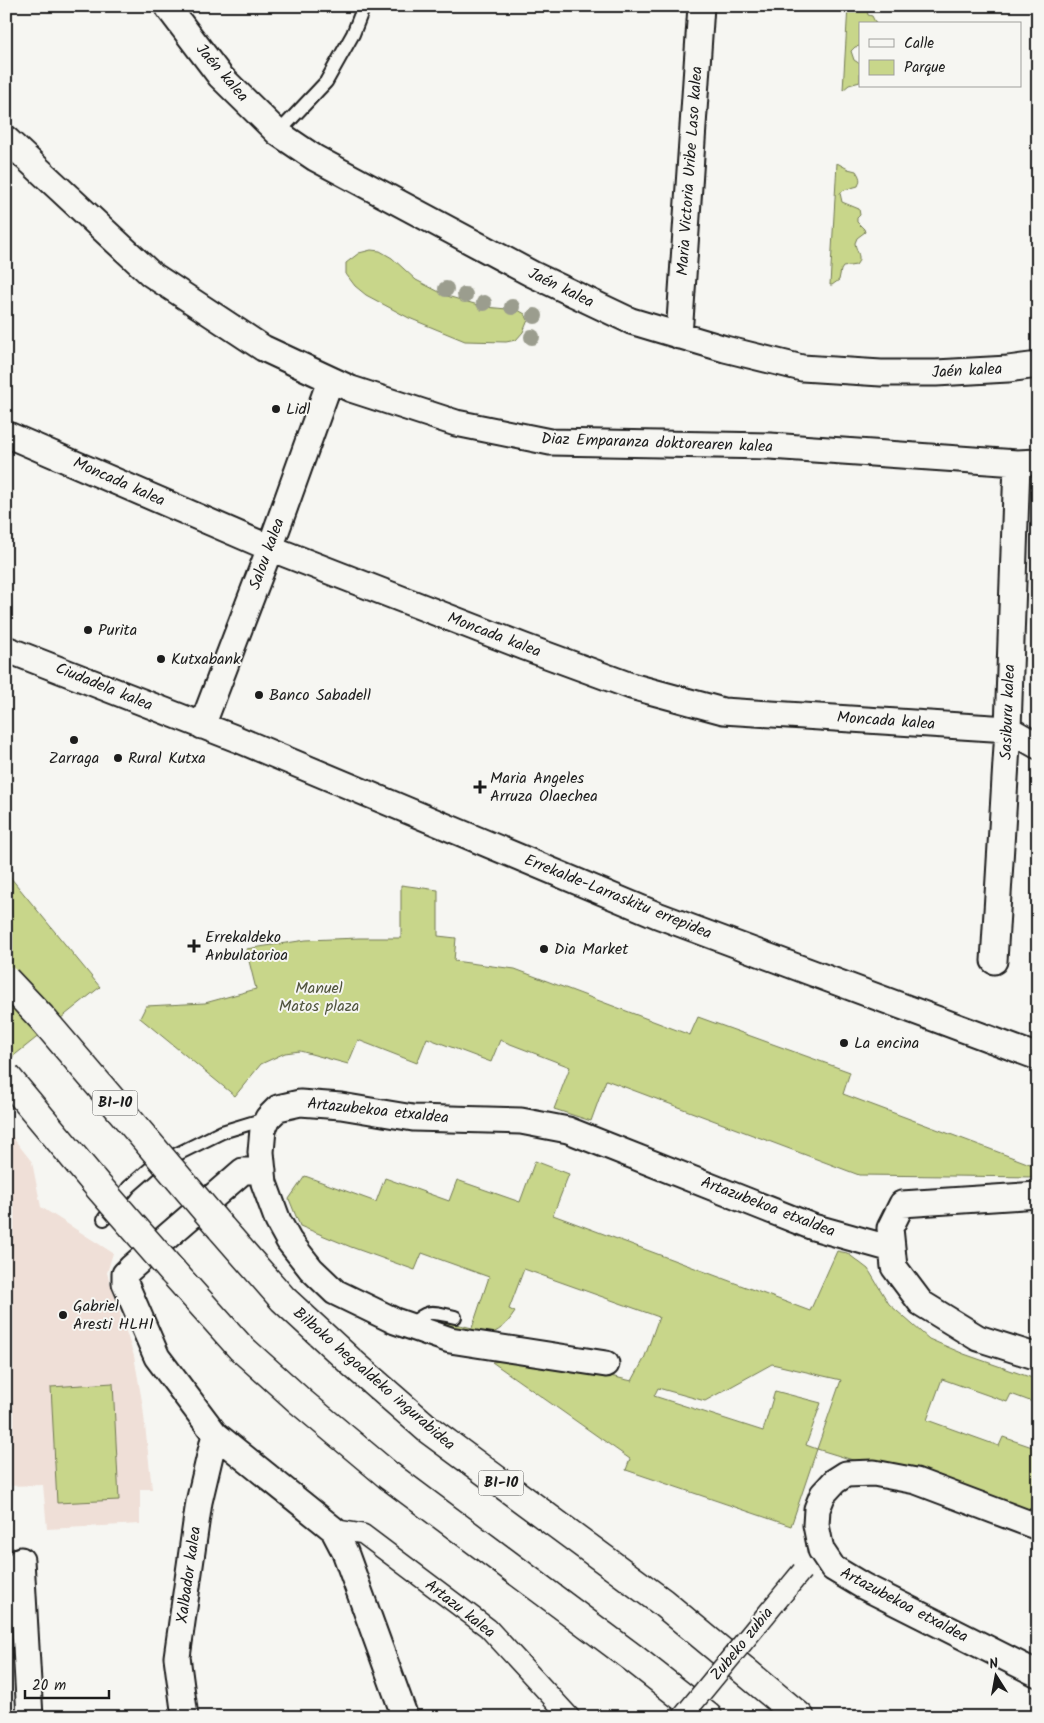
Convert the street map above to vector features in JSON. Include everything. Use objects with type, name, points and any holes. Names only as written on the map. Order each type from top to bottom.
[{"type":"highway","name":"Bilboko hegoaldeko ingurabidea","points":[[6,980],[48,1024],[283,1299],[429,1430],[662,1602],[800,1717]]},
{"type":"highway","points":[[6,1076],[97,1185],[240,1347],[301,1402],[381,1469],[633,1658],[708,1717]]},
{"type":"street","name":"Jaén kalea","points":[[168,6],[220,76],[278,133],[315,158],[532,274],[631,321],[725,349],[802,368],[880,373],[918,373],[1008,369],[1027,366]]},
{"type":"street","name":"Maria Victoria Uribe Laso kalea","points":[[678,336],[701,6]]},
{"type":"street","name":"Diaz Emparanza doktorearen kalea","points":[[7,142],[151,274],[263,348],[330,381],[456,423],[550,442],[770,446],[1028,462]]},
{"type":"street","points":[[1027,366],[1029,357],[1038,353]]},
{"type":"street","name":"Salou kalea","points":[[202,726],[270,548],[330,381]]},
{"type":"street","name":"Moncada kalea","points":[[6,434],[270,548],[631,686],[723,711],[1008,729]]},
{"type":"street","name":"Sasiburu kalea","points":[[994,961],[1008,729],[1028,462]]},
{"type":"street","name":"Ciudadela kalea","points":[[6,649],[202,726]]},
{"type":"street","name":"Errekalde-Larraskitu errepidea","points":[[202,726],[657,915],[1038,1057]]},
{"type":"street","points":[[1008,729],[1038,746]]},
{"type":"street","name":"Artazubekoa etxaldea","points":[[268,1118],[278,1108],[300,1103],[341,1106],[413,1118],[521,1121],[568,1130],[813,1226],[892,1249]]},
{"type":"street","points":[[268,1118],[263,1129],[261,1152],[264,1183],[278,1221],[289,1241],[311,1269],[335,1292],[395,1321],[450,1340],[606,1364]]},
{"type":"street","points":[[263,1170],[243,1171],[125,1274],[125,1283],[157,1356],[215,1434],[333,1529],[345,1552],[405,1717]]},
{"type":"street","points":[[1038,1195],[902,1204],[890,1228],[894,1267],[921,1303],[978,1338],[1038,1357]]},
{"type":"street","name":"Xalbador kalea","points":[[185,1717],[177,1657],[199,1502],[215,1434]]},
{"type":"street","name":"Artazubekoa etxaldea","points":[[1038,1527],[916,1481],[874,1473],[846,1474],[834,1481],[824,1494],[817,1509],[816,1524],[821,1550],[833,1568],[863,1586],[1038,1674]]},
{"type":"street","name":"Artazu kalea","points":[[333,1529],[363,1534],[488,1628],[570,1717]]},
{"type":"street","points":[[22,1560],[30,1717]]},
{"type":"street","name":"Zubeko zubia","points":[[682,1717],[802,1571]]},
{"type":"lane","points":[[278,133],[326,82],[353,34],[364,6]]},
{"type":"lane","points":[[104,1220],[129,1187],[153,1166],[222,1132],[268,1118]]},
{"type":"lane","points":[[410,1326],[421,1315],[426,1313],[434,1312],[456,1317]]},
{"type":"shaded area","name":"Gabriel Aresti HLHI","points":[[6,1129],[32,1162],[41,1207],[113,1253],[107,1273],[134,1356],[143,1407],[152,1489],[140,1489],[140,1524],[47,1529],[43,1485],[6,1486]]},
{"type":"green space","points":[[848,6],[869,6],[867,10],[868,15],[872,16],[875,22],[859,22],[859,46],[851,51],[854,60],[859,63],[859,82],[849,85],[843,90]]},
{"type":"green space","points":[[837,163],[856,171],[859,177],[860,182],[858,186],[840,193],[842,202],[859,209],[860,215],[857,218],[857,222],[865,232],[857,238],[855,243],[859,257],[858,262],[856,265],[843,267],[839,280],[830,285]]},
{"type":"green space","points":[[371,250],[380,251],[392,258],[416,280],[447,296],[485,307],[518,310],[525,314],[528,320],[523,332],[516,340],[506,342],[465,341],[409,318],[366,295],[355,286],[346,274],[346,263],[359,253]]},
{"type":"green space","points":[[6,872],[100,987],[6,1062]]},
{"type":"green space","name":"Manuel Matos plaza","points":[[401,885],[438,890],[438,936],[456,938],[454,961],[515,969],[690,1035],[698,1017],[850,1072],[843,1094],[1038,1167],[1038,1177],[859,1175],[606,1080],[591,1121],[554,1109],[570,1067],[500,1040],[491,1062],[427,1038],[417,1063],[358,1040],[348,1064],[300,1051],[285,1053],[261,1064],[235,1096],[140,1018],[146,1006],[205,1003],[256,989],[246,949],[306,940],[401,938]]},
{"type":"green space","points":[[535,1161],[569,1174],[553,1215],[810,1311],[837,1251],[847,1253],[868,1269],[889,1304],[929,1339],[964,1354],[1038,1380],[1038,1404],[1011,1394],[1007,1402],[942,1379],[927,1420],[999,1446],[1003,1437],[1038,1449],[1038,1517],[817,1449],[791,1526],[626,1470],[630,1459],[492,1362],[518,1359],[571,1367],[632,1381],[644,1359],[659,1317],[524,1269],[509,1309],[515,1312],[507,1323],[498,1330],[490,1334],[480,1335],[437,1326],[440,1320],[472,1328],[489,1277],[422,1253],[415,1270],[351,1247],[300,1226],[289,1199],[305,1176],[376,1202],[385,1178],[449,1201],[457,1180],[520,1202]],"holes":[[[772,1364],[841,1380],[817,1449],[806,1445],[821,1403],[775,1391],[763,1431],[654,1396],[658,1388],[705,1401]]]},
{"type":"green space","points":[[113,1383],[119,1500],[57,1503],[51,1387]]},
{"type":"place","name":"Lidl","points":[[276,409]]},
{"type":"place","name":"Purita","points":[[88,630]]},
{"type":"place","name":"Kutxabank","points":[[161,659]]},
{"type":"place","name":"Banco Sabadell","points":[[259,695]]},
{"type":"place","name":"Zarraga","points":[[74,740]]},
{"type":"place","name":"Rural Kutxa","points":[[118,758]]},
{"type":"place","name":"Maria Angeles Arruza Olaechea","points":[[480,787]]},
{"type":"place","name":"Errekaldeko Anbulatorioa","points":[[194,946]]},
{"type":"place","name":"Dia Market","points":[[544,949]]},
{"type":"place","name":"La encina","points":[[844,1043]]},
{"type":"place","name":"Gabriel Aresti HLHI","points":[[63,1315]]}]
